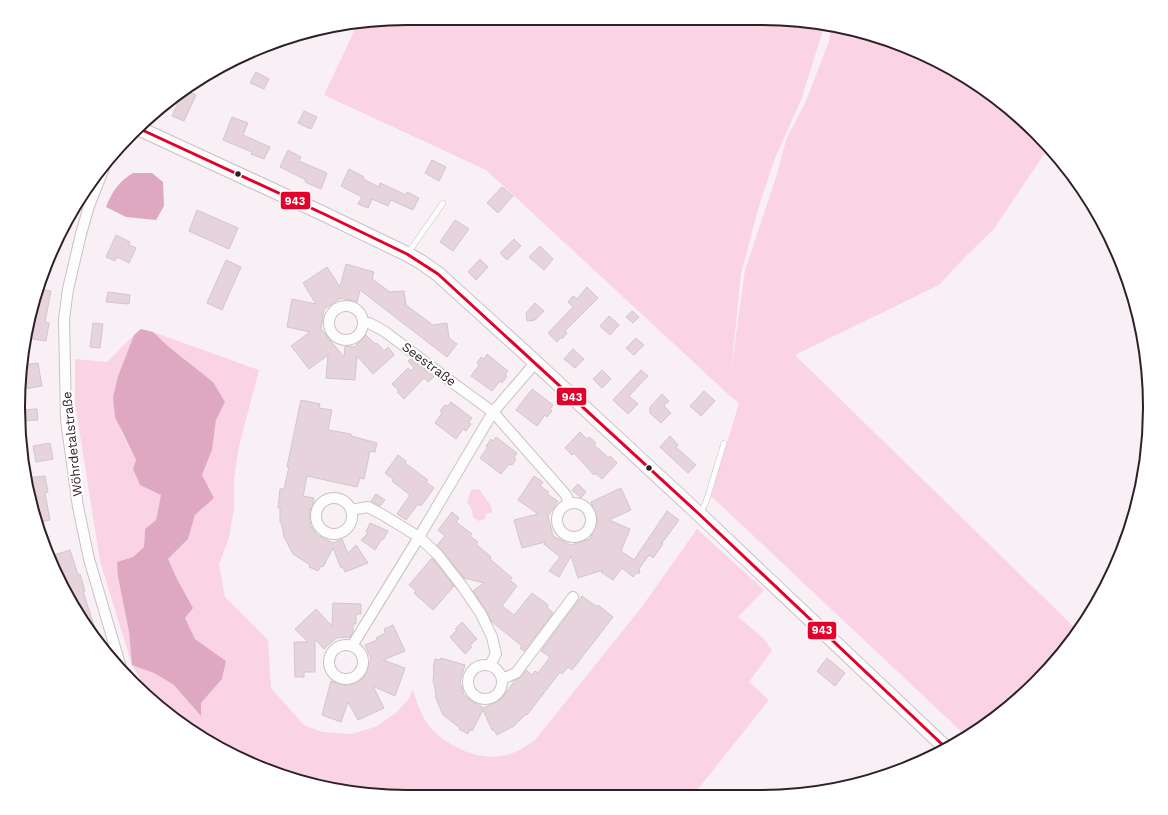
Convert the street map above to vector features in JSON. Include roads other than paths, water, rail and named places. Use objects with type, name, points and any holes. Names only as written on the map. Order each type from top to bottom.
[{"type":"main road","points":[[144,130],[407,254],[438,274],[536,362],[699,514],[942,744]]},
{"type":"street","name":"Wöhrdetalstraße","points":[[98,183],[83,227],[68,289],[64,319],[66,420],[78,508],[89,559],[118,658]]},
{"type":"street","name":"Seestraße","points":[[363,322],[369,323],[384,331],[493,412],[566,495],[569,503]]},
{"type":"street","points":[[352,646],[493,412],[536,362]]},
{"type":"street","points":[[351,510],[368,507],[419,537],[438,555],[481,614],[492,637],[496,654],[490,665]]},
{"type":"street","points":[[502,679],[516,673],[573,597]]},
{"type":"street","points":[[484,665],[490,665],[498,671],[502,679],[499,691],[491,698],[480,698],[471,691],[468,680],[473,669],[484,665]]},
{"type":"lane","points":[[407,254],[443,203]]},
{"type":"lane","points":[[699,514],[706,502],[724,443]]}]
